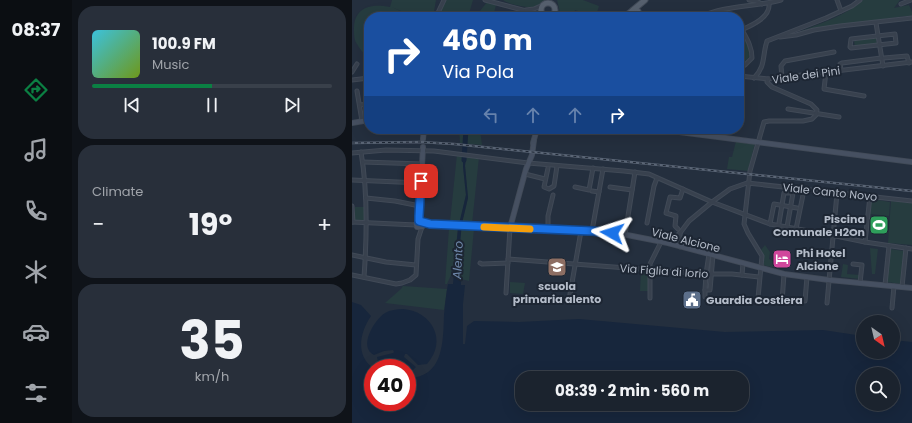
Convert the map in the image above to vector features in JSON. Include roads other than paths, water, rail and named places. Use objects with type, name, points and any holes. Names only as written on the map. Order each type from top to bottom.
[{"type":"main road","points":[[554,0],[556,12]]},
{"type":"main road","points":[[637,12],[644,0]]},
{"type":"main road","points":[[545,3],[549,3],[555,8]]},
{"type":"main road","points":[[554,12],[555,8]]},
{"type":"street","points":[[440,0],[440,6]]},
{"type":"street","points":[[438,12],[444,0]]},
{"type":"street","points":[[486,0],[532,12]]},
{"type":"street","points":[[749,0],[762,4]]},
{"type":"street","points":[[713,12],[721,9],[781,0]]},
{"type":"street","points":[[837,0],[841,11]]},
{"type":"street","points":[[754,78],[761,70],[763,65],[766,41],[841,11],[860,0]]},
{"type":"street","points":[[901,4],[911,0]]},
{"type":"street","points":[[744,28],[764,18],[770,8],[770,2]]},
{"type":"street","points":[[524,10],[534,9],[545,3]]},
{"type":"street","points":[[779,37],[840,26],[912,18]]},
{"type":"street","points":[[876,23],[879,45],[883,58],[883,66]]},
{"type":"street","points":[[896,35],[896,43],[879,45],[850,47],[851,39],[896,35]]},
{"type":"street","points":[[744,36],[750,45],[752,53],[752,58],[744,65]]},
{"type":"street","points":[[782,77],[781,66],[785,61],[834,52]]},
{"type":"street","points":[[841,70],[840,64],[842,63],[883,58],[907,56],[911,63]]},
{"type":"street","name":"Viale dei Pini","points":[[817,113],[817,110],[812,104],[772,87],[767,82],[768,79],[911,63]]},
{"type":"street","points":[[352,72],[357,64]]},
{"type":"street","points":[[826,72],[824,89],[864,96]]},
{"type":"street","points":[[744,77],[768,79]]},
{"type":"street","points":[[352,80],[364,79]]},
{"type":"street","points":[[352,123],[362,121],[358,90]]},
{"type":"street","points":[[360,105],[364,105]]},
{"type":"street","points":[[788,109],[839,117]]},
{"type":"street","points":[[758,298],[762,254],[744,227],[744,215],[750,171],[764,122],[808,121],[817,113]]},
{"type":"street","points":[[423,139],[424,134]]},
{"type":"street","points":[[506,293],[510,228],[536,134]]},
{"type":"street","points":[[695,134],[912,162]]},
{"type":"street","points":[[352,275],[396,284],[410,280],[416,275],[423,148]]},
{"type":"street","points":[[352,153],[423,148],[482,157],[529,161],[557,166],[649,174],[712,202],[770,224],[865,242],[912,249]]},
{"type":"street","points":[[361,152],[366,198],[364,277]]},
{"type":"street","points":[[363,162],[422,164]]},
{"type":"street","points":[[548,168],[544,186],[549,188],[554,186],[557,166]]},
{"type":"street","points":[[575,187],[589,190],[593,168]]},
{"type":"street","points":[[592,231],[603,169]]},
{"type":"street","points":[[625,235],[635,172]]},
{"type":"street","points":[[525,174],[545,178]]},
{"type":"street","points":[[647,223],[657,178]]},
{"type":"street","points":[[352,180],[421,183]]},
{"type":"street","points":[[668,243],[680,233],[689,221],[712,202],[732,188],[749,183]]},
{"type":"street","name":"Viale Canto Novo","points":[[749,183],[912,201]]},
{"type":"street","points":[[610,188],[632,190]]},
{"type":"street","points":[[678,228],[675,226],[675,215],[666,213],[670,196],[680,198],[683,189]]},
{"type":"street","points":[[796,229],[804,190]]},
{"type":"street","points":[[592,191],[599,192]]},
{"type":"street","points":[[779,223],[784,192],[793,193],[787,227]]},
{"type":"street","points":[[827,303],[837,193]]},
{"type":"street","points":[[548,230],[548,216],[553,195]]},
{"type":"street","points":[[865,242],[870,196]]},
{"type":"street","points":[[366,198],[395,201],[420,206]]},
{"type":"street","points":[[770,224],[774,204],[797,208]]},
{"type":"street","points":[[352,206],[352,222],[420,224]]},
{"type":"street","name":"Viale Alcione","points":[[420,224],[592,231],[625,235],[668,243],[784,274],[807,278],[912,288]]},
{"type":"street","points":[[569,300],[574,264],[581,231]]},
{"type":"street","points":[[680,233],[680,247]]},
{"type":"street","points":[[650,298],[650,269],[652,258],[661,242]]},
{"type":"street","points":[[885,286],[889,246]]},
{"type":"street","points":[[902,287],[906,248]]},
{"type":"street","points":[[352,255],[416,265]]},
{"type":"street","points":[[706,297],[706,274],[711,255]]},
{"type":"street","points":[[705,290],[710,290],[711,255]]},
{"type":"street","name":"Via Figlia di Iorio","points":[[480,263],[508,262],[574,264],[760,277]]},
{"type":"street","points":[[741,275],[743,263]]},
{"type":"street","points":[[853,264],[862,265],[860,283]]},
{"type":"street","points":[[782,302],[784,274]]},
{"type":"street","points":[[805,301],[807,278]]},
{"type":"street","points":[[892,308],[894,286]]},
{"type":"water","points":[[463,155],[466,156],[465,166],[468,198],[462,223],[458,275],[461,280],[461,285],[465,285],[463,304],[463,344],[465,344],[467,326],[474,321],[519,322],[579,319],[725,332],[823,330],[856,335],[856,359],[900,359],[900,341],[912,342],[912,423],[352,423],[352,302],[361,305],[371,316],[364,329],[361,343],[365,359],[364,411],[416,411],[416,376],[428,372],[435,365],[442,347],[447,288],[448,284],[453,284],[458,228],[466,195]]},
{"type":"water","points":[[396,309],[413,311],[422,315],[429,321],[434,329],[436,346],[433,355],[427,364],[418,365],[416,363],[416,359],[412,359],[407,354],[405,354],[404,357],[406,359],[377,359],[377,357],[393,353],[393,350],[384,351],[374,355],[369,351],[367,346],[372,327],[385,313]]},
{"type":"waterway","name":"Alento","points":[[464,160],[466,134]]},
{"type":"railway","points":[[352,143],[420,142],[454,144],[912,191]]},
{"type":"place","name":"Piscina Comunale H2On","points":[[879,225]]},
{"type":"place","name":"Phi Hotel Alcione","points":[[782,259]]},
{"type":"place","name":"scuola primaria alento","points":[[557,267]]},
{"type":"place","name":"Guardia Costiera","points":[[692,300]]}]
